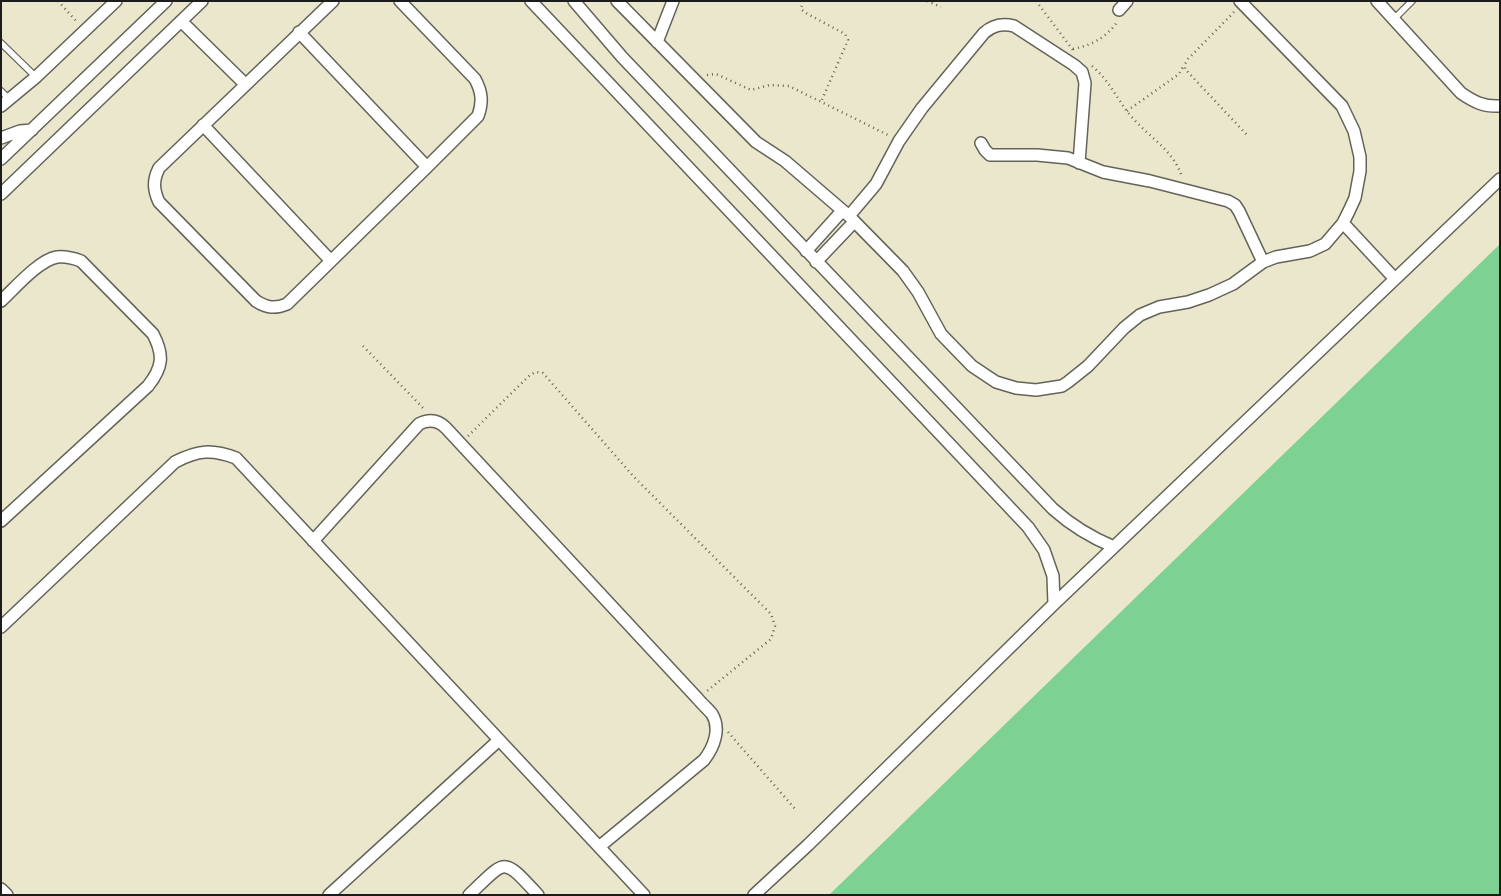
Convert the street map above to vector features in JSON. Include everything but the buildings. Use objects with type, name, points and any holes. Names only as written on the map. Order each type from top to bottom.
[{"type":"street","points":[[5,103],[36,77],[116,1]]},
{"type":"street","points":[[1,159],[166,1]]},
{"type":"street","points":[[1,194],[202,1]]},
{"type":"street","points":[[333,1],[159,168],[155,176],[155,193],[159,202],[256,301],[263,306],[271,308],[287,304],[478,116],[482,97],[480,87],[475,79],[400,1]]},
{"type":"street","points":[[531,1],[1028,527],[1044,550],[1053,576],[1054,604]]},
{"type":"street","points":[[574,1],[622,58],[1053,510],[1071,525],[1092,538],[1114,547]]},
{"type":"street","points":[[617,1],[756,142],[785,161],[848,216],[911,281],[941,334],[972,366],[996,382],[1026,389],[1047,389],[1068,382],[1088,366],[1124,328],[1140,315],[1159,307],[1188,302],[1209,295],[1233,284],[1263,262],[1276,257],[1310,251],[1325,244],[1343,223],[1355,198],[1360,171],[1357,144],[1348,118],[1342,106],[1241,2]]},
{"type":"street","points":[[656,42],[673,1]]},
{"type":"street","points":[[1376,1],[1461,93],[1474,102],[1489,106],[1500,106]]},
{"type":"street","points":[[181,21],[245,84]]},
{"type":"street","points":[[806,251],[848,216],[871,191],[922,108],[984,33],[990,28],[999,25],[1007,24],[1014,26],[1082,72],[1085,84],[1080,163]]},
{"type":"street","points":[[299,32],[427,167]]},
{"type":"street","points":[[203,125],[331,261]]},
{"type":"street","points":[[1,138],[20,131],[32,130]]},
{"type":"street","points":[[981,143],[990,155],[1052,155],[1068,158],[1103,172],[1150,181],[1228,201],[1235,205],[1263,262]]},
{"type":"street","points":[[754,895],[808,845],[1054,604],[1500,179]]},
{"type":"street","points":[[816,262],[848,216]]},
{"type":"street","points":[[1343,223],[1395,279]]},
{"type":"street","points":[[1,301],[45,261],[57,257],[69,257],[81,261],[153,334],[160,347],[161,361],[157,375],[148,386],[1,521]]},
{"type":"street","points":[[313,541],[419,424],[430,420],[442,424],[712,714],[715,741],[709,754],[599,847]]},
{"type":"street","points":[[1,627],[175,462],[189,455],[205,452],[221,453],[236,458],[644,895]]},
{"type":"street","points":[[329,895],[499,740]]},
{"type":"street","points":[[469,895],[497,868],[506,866],[515,870],[538,895]]},
{"type":"street","points":[[1,889],[7,895]]},
{"type":"lane","points":[[1394,20],[1412,1]]},
{"type":"lane","points":[[1,44],[36,77]]},
{"type":"lane","points":[[1,92],[5,103]]},
{"type":"path","points":[[58,1],[85,31]]},
{"type":"path","points":[[803,1],[801,9],[804,12],[845,34],[848,40],[821,102]]},
{"type":"path","points":[[927,1],[941,7]]},
{"type":"path","points":[[1036,1],[1076,53]]},
{"type":"path","points":[[1127,111],[1180,74],[1188,59],[1241,2]]},
{"type":"path","points":[[1073,49],[1088,46],[1101,39],[1113,29],[1121,16],[1124,4]]},
{"type":"path","points":[[1089,64],[1105,78],[1127,111],[1144,130],[1169,153],[1179,170],[1184,190]]},
{"type":"path","points":[[1185,64],[1185,69],[1188,73],[1248,136]]},
{"type":"path","points":[[700,87],[706,76],[716,74],[751,90],[770,85],[789,86],[900,141]]},
{"type":"path","points":[[363,346],[436,421]]},
{"type":"path","points":[[460,444],[530,375],[536,372],[543,373],[634,477],[771,614],[775,626],[770,639],[698,699]]},
{"type":"path","points":[[725,729],[796,810]]},
{"type":"green space","points":[[1500,244],[1500,895],[829,895]]}]
